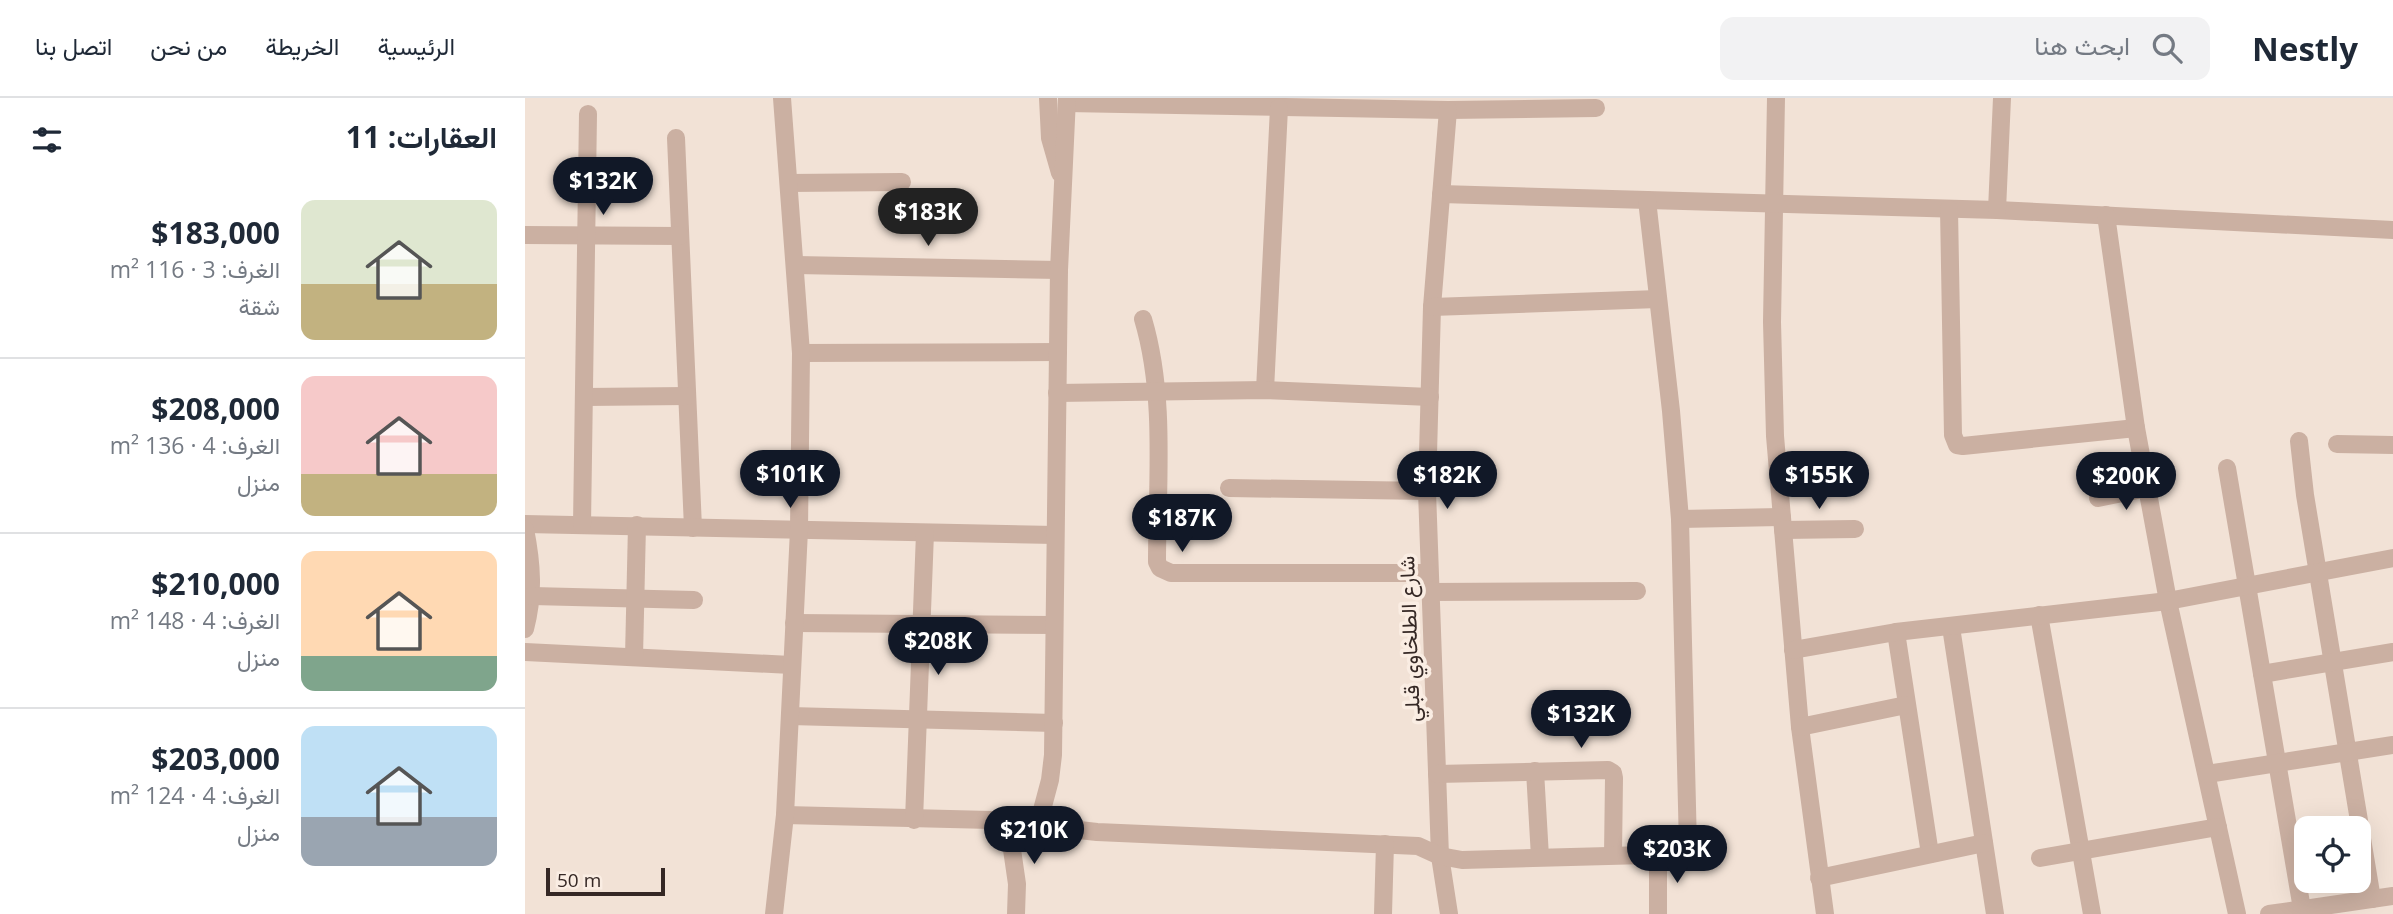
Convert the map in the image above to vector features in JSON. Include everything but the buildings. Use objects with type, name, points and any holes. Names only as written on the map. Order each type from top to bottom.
[{"type":"street","points":[[774,914],[785,815],[799,530],[801,353],[782,98]]},
{"type":"street","points":[[1048,98],[1052,151],[1063,179]]},
{"type":"street","points":[[1776,98],[1772,381],[1800,727],[1825,914]]},
{"type":"street","points":[[1997,210],[2002,98]]},
{"type":"street","points":[[1038,825],[1050,780],[1053,755],[1059,270],[1067,101],[1279,108],[1596,108]]},
{"type":"street","points":[[1265,390],[1279,108]]},
{"type":"street","name":"شارع الطلخاوي قبلي","points":[[1448,110],[1432,307],[1427,491],[1440,856],[1449,914]]},
{"type":"street","points":[[582,525],[588,114]]},
{"type":"street","points":[[676,138],[693,527]]},
{"type":"street","points":[[789,183],[902,183]]},
{"type":"street","points":[[1441,194],[1997,210],[2393,230]]},
{"type":"street","points":[[785,815],[1008,822],[1097,832],[1418,846],[1440,856],[1462,860],[1683,855],[1688,847],[1680,519],[1671,411],[1647,200]]},
{"type":"street","points":[[1949,209],[1953,435],[1957,445],[2136,428]]},
{"type":"street","points":[[2106,215],[2136,428],[2168,601],[2237,914]]},
{"type":"street","points":[[525,234],[680,236]]},
{"type":"street","points":[[796,265],[1059,270]]},
{"type":"street","points":[[1432,307],[1658,299]]},
{"type":"street","points":[[1143,319],[1154,362],[1157,392],[1157,562],[1164,571],[1429,573]]},
{"type":"street","points":[[801,353],[1058,352]]},
{"type":"street","points":[[1057,393],[1265,390],[1430,397]]},
{"type":"street","points":[[585,397],[687,396]]},
{"type":"street","points":[[2299,441],[2305,495],[2372,899]]},
{"type":"street","points":[[2337,444],[2393,445]]},
{"type":"street","points":[[2227,468],[2302,909]]},
{"type":"street","points":[[1229,488],[1427,491]]},
{"type":"street","points":[[2098,498],[2147,488]]},
{"type":"street","points":[[1680,519],[1855,529]]},
{"type":"street","points":[[525,629],[532,596],[531,556],[525,526],[637,525],[1055,536]]},
{"type":"street","points":[[634,657],[637,525]]},
{"type":"street","points":[[914,820],[925,533]]},
{"type":"street","points":[[1793,650],[1896,632],[2168,601],[2393,558]]},
{"type":"street","points":[[1430,593],[1637,591]]},
{"type":"street","points":[[532,596],[694,600]]},
{"type":"street","points":[[2039,615],[2092,914]]},
{"type":"street","points":[[794,623],[1054,625]]},
{"type":"street","points":[[1951,627],[1995,914]]},
{"type":"street","points":[[1896,632],[1930,854]]},
{"type":"street","points":[[525,652],[791,665]]},
{"type":"street","points":[[2262,674],[2393,652]]},
{"type":"street","points":[[1800,727],[1906,705]]},
{"type":"street","points":[[790,716],[1053,723]]},
{"type":"street","points":[[2207,774],[2393,745]]},
{"type":"street","points":[[1437,774],[1603,769],[1613,773],[1613,855]]},
{"type":"street","points":[[1535,771],[1540,857]]},
{"type":"street","points":[[1008,822],[1017,884],[1016,914]]},
{"type":"street","points":[[2040,858],[2218,827]]},
{"type":"street","points":[[1819,878],[1984,843]]},
{"type":"street","points":[[1383,914],[1385,845]]},
{"type":"street","points":[[1658,856],[1658,914]]},
{"type":"street","points":[[2269,914],[2393,896]]}]
